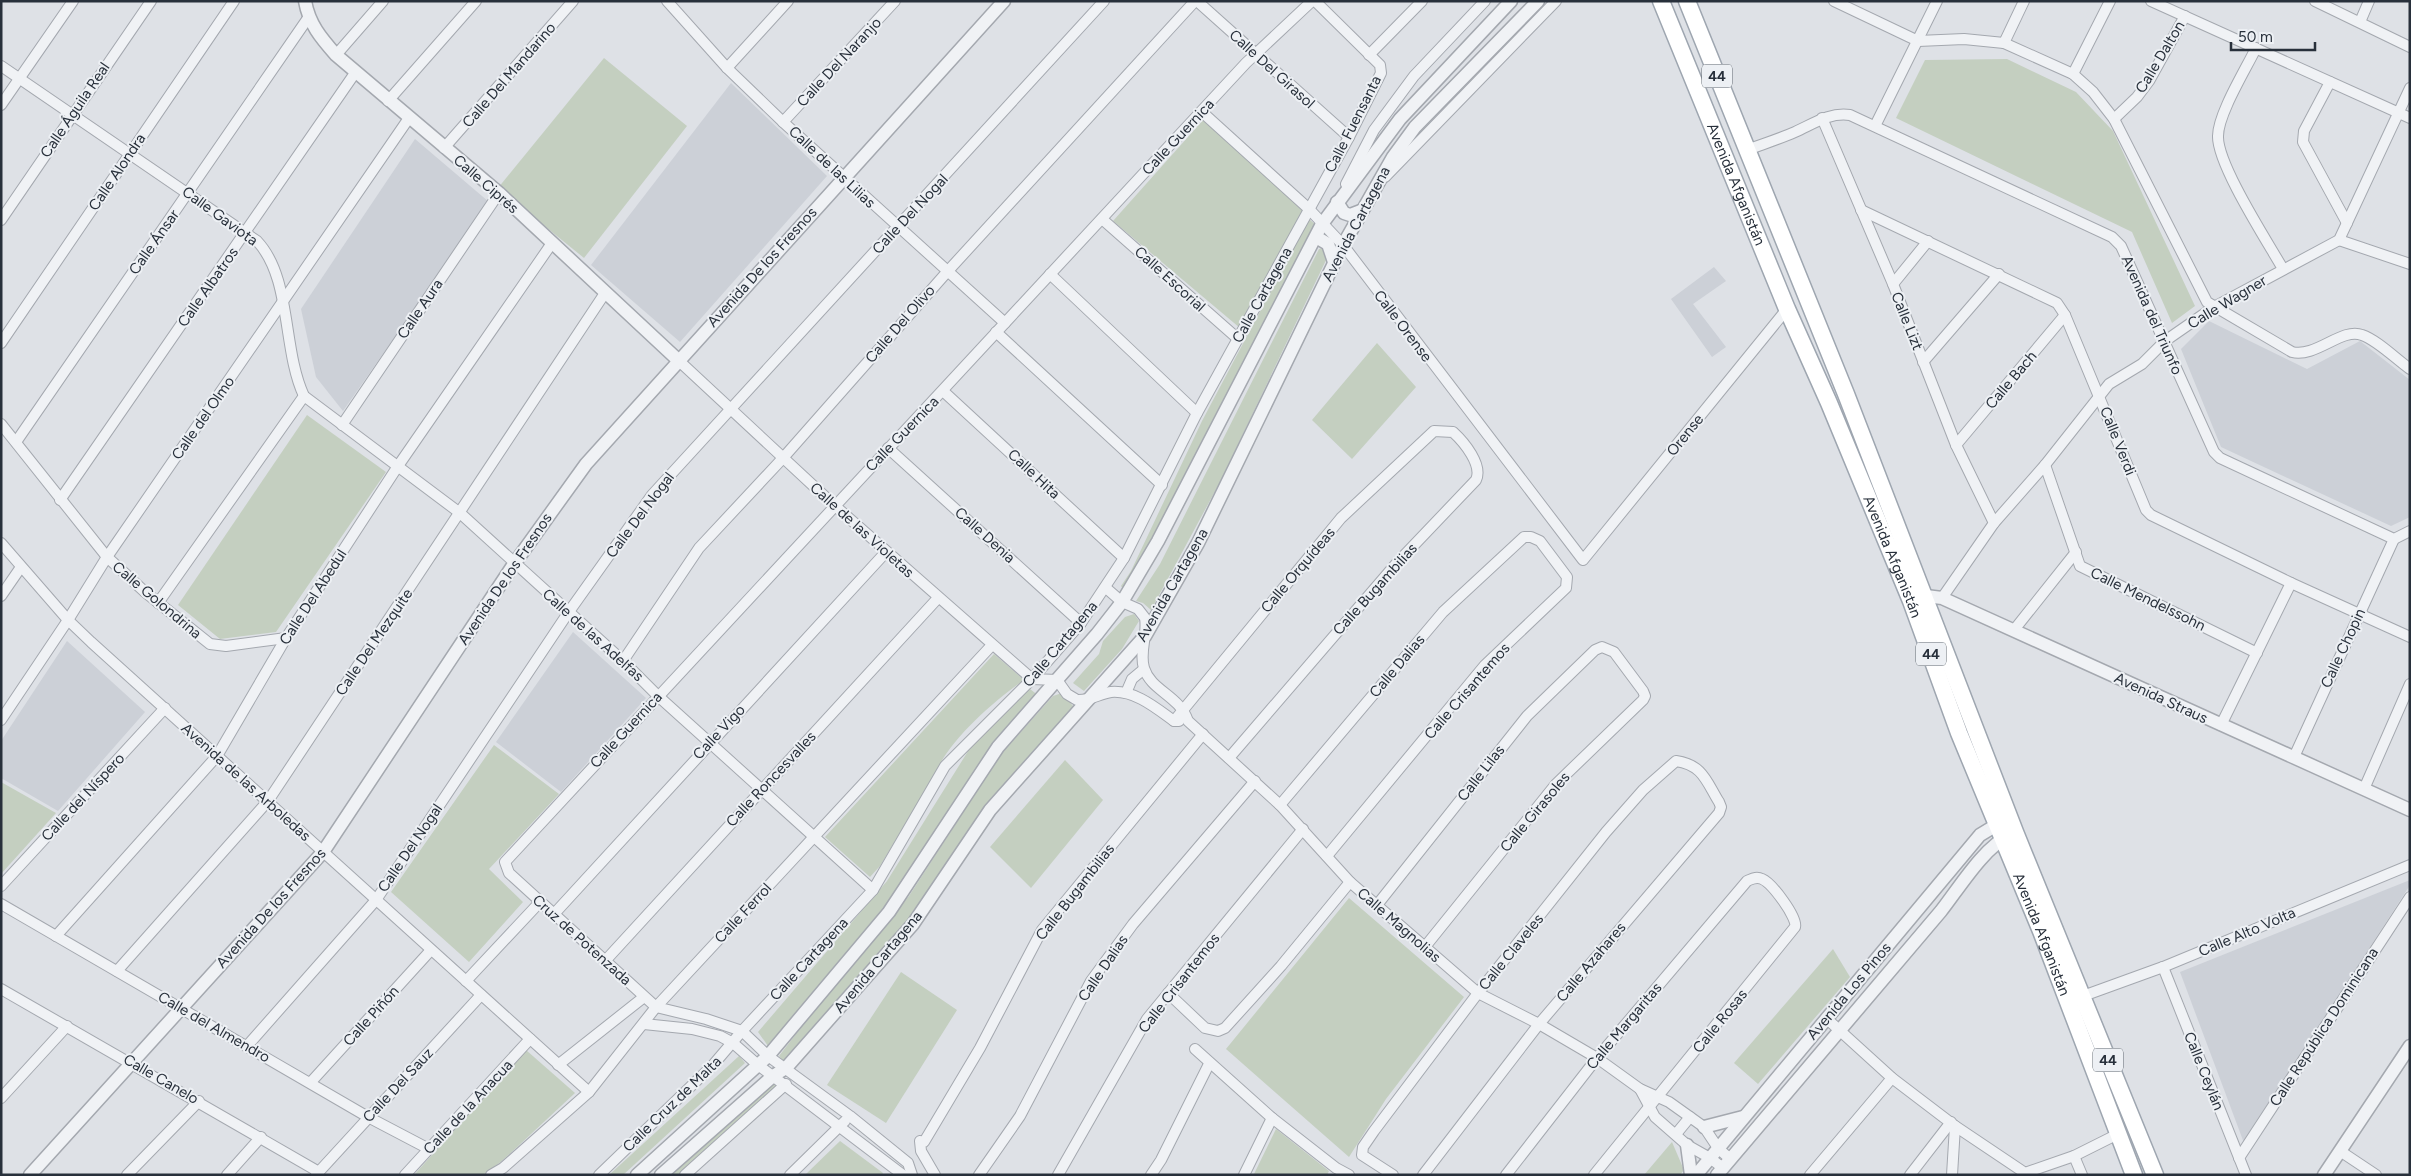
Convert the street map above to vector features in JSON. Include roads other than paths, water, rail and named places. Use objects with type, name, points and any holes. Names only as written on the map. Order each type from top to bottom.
[{"type":"main road","name":"Avenida Afganistán","points":[[1661,1],[1788,309],[1918,599]]},
{"type":"main road","name":"Avenida Afganistán","points":[[1687,1],[1747,150],[1918,599],[1959,733],[2006,828],[2083,996],[2155,1175]]},
{"type":"main road","points":[[1702,99],[1711,104],[1728,142],[1747,150]]},
{"type":"main road","name":"Avenida Afganistán","points":[[2006,828],[2041,931],[2134,1175]]},
{"type":"street","points":[[1,105],[73,1]]},
{"type":"street","name":"Calle Águila Real","points":[[1,220],[151,1]]},
{"type":"street","name":"Calle Alondra","points":[[1,343],[234,1]]},
{"type":"street","name":"Calle Ciprés","points":[[305,1],[308,18],[315,31],[336,55],[388,101],[499,193],[678,360]]},
{"type":"street","points":[[336,55],[383,1]]},
{"type":"street","points":[[388,101],[476,1]]},
{"type":"street","name":"Calle Del Mandarino","points":[[444,148],[572,1]]},
{"type":"street","points":[[727,68],[788,1]]},
{"type":"street","name":"Calle Del Naranjo","points":[[783,122],[894,1]]},
{"type":"street","name":"Avenida De los Fresnos","points":[[30,1175],[323,852],[514,564],[586,464],[1004,1]]},
{"type":"street","name":"Calle Del Nogal","points":[[247,1046],[376,900],[568,613],[652,495],[1104,1]]},
{"type":"street","name":"Calle Del Girasol","points":[[1196,1],[1348,137]]},
{"type":"street","name":"Calle Del Olivo","points":[[623,661],[699,548],[783,458],[947,272],[1196,1]]},
{"type":"street","name":"Calle Fuensanta","points":[[1309,208],[1381,74],[1380,65],[1369,55],[1422,1]]},
{"type":"street","points":[[1363,210],[1350,214],[1344,213],[1337,202],[1374,130],[1414,76],[1486,1]]},
{"type":"street","name":"Avenida Cartagena","points":[[638,1175],[768,1056],[889,912],[998,747],[1097,634],[1122,602],[1158,541],[1322,224],[1400,119],[1512,1]]},
{"type":"street","name":"Avenida Cartagena","points":[[661,1175],[773,1076],[786,1068],[913,924],[990,810],[1145,636],[1198,543],[1342,245],[1393,157],[1415,127],[1538,1]]},
{"type":"street","points":[[1376,186],[1556,1]]},
{"type":"street","points":[[1834,1],[1849,5],[1918,40],[1964,39],[2004,43],[2073,74],[2093,92],[2114,119],[2207,302],[2292,352],[2307,352],[2354,333],[2364,335],[2410,369]]},
{"type":"street","points":[[1874,126],[1937,1]]},
{"type":"street","points":[[2004,43],[2024,1]]},
{"type":"street","points":[[2073,74],[2110,1]]},
{"type":"street","points":[[2151,1],[2410,118]]},
{"type":"street","points":[[2315,1],[2410,47]]},
{"type":"street","points":[[2360,22],[2369,1]]},
{"type":"street","points":[[1320,3],[1369,55]]},
{"type":"street","name":"Calle Guernica","points":[[509,873],[505,866],[507,859],[834,505],[1255,54],[1320,3]]},
{"type":"street","name":"Calle de las Lilias","points":[[675,4],[727,68],[843,178],[1005,323]]},
{"type":"street","name":"Calle Dalton","points":[[2114,119],[2137,97],[2149,81],[2185,16]]},
{"type":"street","name":"Calle Ánsar","points":[[16,442],[308,18]]},
{"type":"street","points":[[2256,48],[2222,119],[2218,135],[2219,151],[2283,269]]},
{"type":"street","name":"Calle Gaviota","points":[[1,66],[188,192],[264,248],[272,260],[296,372],[304,396]]},
{"type":"street","name":"Calle Albatros","points":[[60,500],[355,73]]},
{"type":"street","points":[[2330,82],[2304,132],[2303,142],[2347,223]]},
{"type":"street","points":[[2410,88],[2339,240],[2410,264]]},
{"type":"street","name":"Calle Orense","points":[[1202,112],[1309,208],[1342,245],[1583,560]]},
{"type":"street","name":"Avenida del Triunfo","points":[[1747,150],[1796,132],[1822,118],[1842,114],[1850,115],[2112,237],[2121,246],[2165,341],[2209,447],[2220,458],[2394,539]]},
{"type":"street","name":"Calle del Olmo","points":[[1,720],[68,620],[107,557],[409,118]]},
{"type":"street","name":"Calle Lizt","points":[[1822,118],[1893,284],[1956,445],[1994,523]]},
{"type":"street","name":"Calle Aura","points":[[342,425],[499,193]]},
{"type":"street","name":"Calle Cartagena","points":[[742,1031],[873,890],[945,766],[1032,679],[1082,623],[1124,558],[1197,413],[1309,208]]},
{"type":"street","name":"Calle Verdi","points":[[1861,210],[2057,303],[2065,315],[2146,510],[2151,516],[2410,637]]},
{"type":"street","name":"Calle Escorial","points":[[1102,219],[1237,338]]},
{"type":"street","points":[[1316,237],[1328,244],[1334,262]]},
{"type":"street","name":"Calle Wagner","points":[[1942,598],[1994,523],[2045,465],[2109,384],[2142,364],[2165,341],[2214,307],[2339,240]]},
{"type":"street","points":[[1893,284],[1928,241]]},
{"type":"street","name":"Calle Del Abedul","points":[[56,936],[217,756],[286,638],[398,466],[552,244]]},
{"type":"street","points":[[1050,274],[1197,413]]},
{"type":"street","points":[[1923,362],[1999,274]]},
{"type":"street","name":"Calle Del Mezquite","points":[[117,971],[268,801],[605,293]]},
{"type":"street","name":"Orense","points":[[1583,560],[1788,309]]},
{"type":"street","name":"Calle Bach","points":[[1956,445],[2065,315]]},
{"type":"street","points":[[996,332],[1162,485]]},
{"type":"street","name":"Calle de las Violetas","points":[[678,360],[886,552],[1032,679]]},
{"type":"street","name":"Calle Hita","points":[[943,390],[1124,558]]},
{"type":"street","points":[[158,603],[304,396],[398,466]]},
{"type":"street","name":"Calle Golondrina","points":[[1,424],[107,557],[158,603],[210,644],[218,646],[286,638]]},
{"type":"street","name":"Calle Orquídeas","points":[[1174,721],[1341,518],[1434,431]]},
{"type":"street","name":"Calle Bugambilias","points":[[1229,758],[1394,565],[1476,480],[1478,468],[1460,439],[1453,432],[1434,431]]},
{"type":"street","name":"Calle Denia","points":[[888,448],[1082,623]]},
{"type":"street","name":"Calle Mendelssohn","points":[[2045,465],[2080,566],[2257,653]]},
{"type":"street","name":"Calle de las Adelfas","points":[[398,466],[460,513],[623,661],[658,696],[873,890]]},
{"type":"street","points":[[2394,539],[2410,531]]},
{"type":"street","name":"Calle Dalias","points":[[1280,805],[1443,612],[1524,537]]},
{"type":"street","name":"Calle Crisantemos","points":[[1327,856],[1485,665],[1566,588],[1567,577],[1540,541],[1531,537],[1524,537]]},
{"type":"street","name":"Calle Chopin","points":[[2294,757],[2394,539]]},
{"type":"street","name":"Avenida de las Arboledas","points":[[1,543],[68,620],[589,1092]]},
{"type":"street","name":"Calle Vigo","points":[[554,914],[886,552]]},
{"type":"street","points":[[2014,630],[2076,552]]},
{"type":"street","points":[[1,596],[21,567]]},
{"type":"street","points":[[2221,725],[2291,583]]},
{"type":"street","points":[[1032,679],[1057,680],[1067,694],[1077,700],[1110,692],[1126,693],[1142,700],[1174,721],[1188,721],[1184,709],[1151,681],[1144,669],[1142,654],[1146,626],[1143,614],[1134,606],[1122,602],[1106,588]]},
{"type":"street","name":"Calle Roncesvalles","points":[[605,961],[938,598]]},
{"type":"street","name":"Avenida Straus","points":[[1918,599],[1942,598],[2410,810]]},
{"type":"street","name":"Calle Ferrol","points":[[491,1175],[503,1168],[589,1092],[656,1007],[992,645]]},
{"type":"street","name":"Calle Girasoles","points":[[1424,948],[1556,784],[1643,700],[1645,696],[1643,691],[1614,652],[1602,647],[1595,650]]},
{"type":"street","name":"Calle Lilas","points":[[1377,905],[1526,716],[1595,650]]},
{"type":"street","points":[[1126,693],[1132,679],[1144,669]]},
{"type":"street","points":[[2364,789],[2410,684]]},
{"type":"street","name":"Calle del Níspero","points":[[1,886],[165,708]]},
{"type":"street","name":"Calle Magnolias","points":[[1188,721],[1280,805],[1350,882],[1478,993],[1539,1024],[1597,1058],[1640,1089],[1658,1097],[1690,1117],[1704,1127],[1714,1153]]},
{"type":"street","name":"Calle Bugambilias","points":[[935,1175],[921,1151],[920,1141],[924,1142],[980,1048],[1042,930],[1203,734]]},
{"type":"street","name":"Calle Claveles","points":[[1393,1175],[1362,1155],[1363,1147],[1478,993],[1606,832],[1643,790],[1676,761]]},
{"type":"street","name":"Calle Azahares","points":[[1423,1175],[1539,1024],[1719,813],[1721,807],[1719,802],[1700,770],[1693,765],[1676,761]]},
{"type":"street","name":"Calle Dalias","points":[[979,1175],[1020,1116],[1091,981],[1133,924],[1255,781]]},
{"type":"street","name":"Avenida Los Pinos","points":[[1696,1175],[1980,836],[2006,828]]},
{"type":"street","name":"Avenida Los Pinos","points":[[1723,1167],[1840,1030],[2006,828]]},
{"type":"street","name":"Calle Crisantemos","points":[[1058,1175],[1147,1019],[1303,829]]},
{"type":"street","name":"Calle Alto Volta","points":[[2083,996],[2163,968],[2410,865]]},
{"type":"street","name":"Cruz de Potenzada","points":[[509,873],[656,1007]]},
{"type":"street","name":"Calle Rosas","points":[[1594,1175],[1795,927],[1795,918],[1768,883],[1762,878],[1755,877],[1747,881]]},
{"type":"street","name":"Calle Margaritas","points":[[1506,1175],[1597,1058],[1747,881]]},
{"type":"street","points":[[1168,993],[1205,1028],[1218,1032],[1225,1028],[1281,966],[1350,882]]},
{"type":"street","name":"Calle República Dominicana","points":[[2239,1158],[2410,897]]},
{"type":"street","points":[[466,981],[540,902]]},
{"type":"street","name":"Calle del Almendro","points":[[1,904],[311,1082],[368,1117],[429,1149]]},
{"type":"street","name":"Calle Piñón","points":[[311,1082],[431,950]]},
{"type":"street","name":"Calle Ceylán","points":[[2163,968],[2246,1175]]},
{"type":"street","name":"Calle Canelo","points":[[2,991],[199,1101],[318,1173]]},
{"type":"street","name":"Calle Del Sauz","points":[[318,1173],[481,995]]},
{"type":"street","points":[[558,1065],[644,996]]},
{"type":"street","points":[[656,1007],[706,1019],[742,1031],[768,1056],[850,1116],[908,1163],[912,1175]]},
{"type":"street","points":[[1826,1018],[1892,1078],[1953,1124],[2025,1174],[2074,1156],[2118,1134]]},
{"type":"street","points":[[644,1024],[692,1029],[720,1036],[733,1043],[758,1065],[840,1125],[899,1173],[908,1163]]},
{"type":"street","points":[[1,1098],[66,1026]]},
{"type":"street","name":"Calle Cruz de Malta","points":[[599,1175],[713,1065],[742,1031]]},
{"type":"street","name":"Calle de la Anacua","points":[[405,1175],[530,1039]]},
{"type":"street","points":[[2324,1175],[2410,1046]]},
{"type":"street","points":[[1195,1049],[1209,1064],[1334,1171],[1349,1175]]},
{"type":"street","points":[[1151,1175],[1161,1160],[1209,1064]]},
{"type":"street","points":[[684,1175],[786,1084],[786,1068]]},
{"type":"street","points":[[1810,1175],[1892,1078]]},
{"type":"street","points":[[1640,1089],[1648,1108],[1655,1117],[1687,1145],[1714,1153],[1723,1167]]},
{"type":"street","points":[[127,1175],[199,1101]]},
{"type":"street","points":[[790,1175],[850,1116]]},
{"type":"street","points":[[1676,1134],[1690,1117]]},
{"type":"street","points":[[1704,1127],[1743,1117]]},
{"type":"street","points":[[1244,1175],[1272,1118]]},
{"type":"street","points":[[1910,1175],[1953,1124]]},
{"type":"street","points":[[1952,1175],[1953,1124]]},
{"type":"street","points":[[227,1175],[261,1137]]},
{"type":"street","points":[[1687,1145],[1691,1175]]},
{"type":"street","points":[[2340,1151],[2376,1175]]},
{"type":"street","points":[[2074,1156],[2082,1175]]}]
